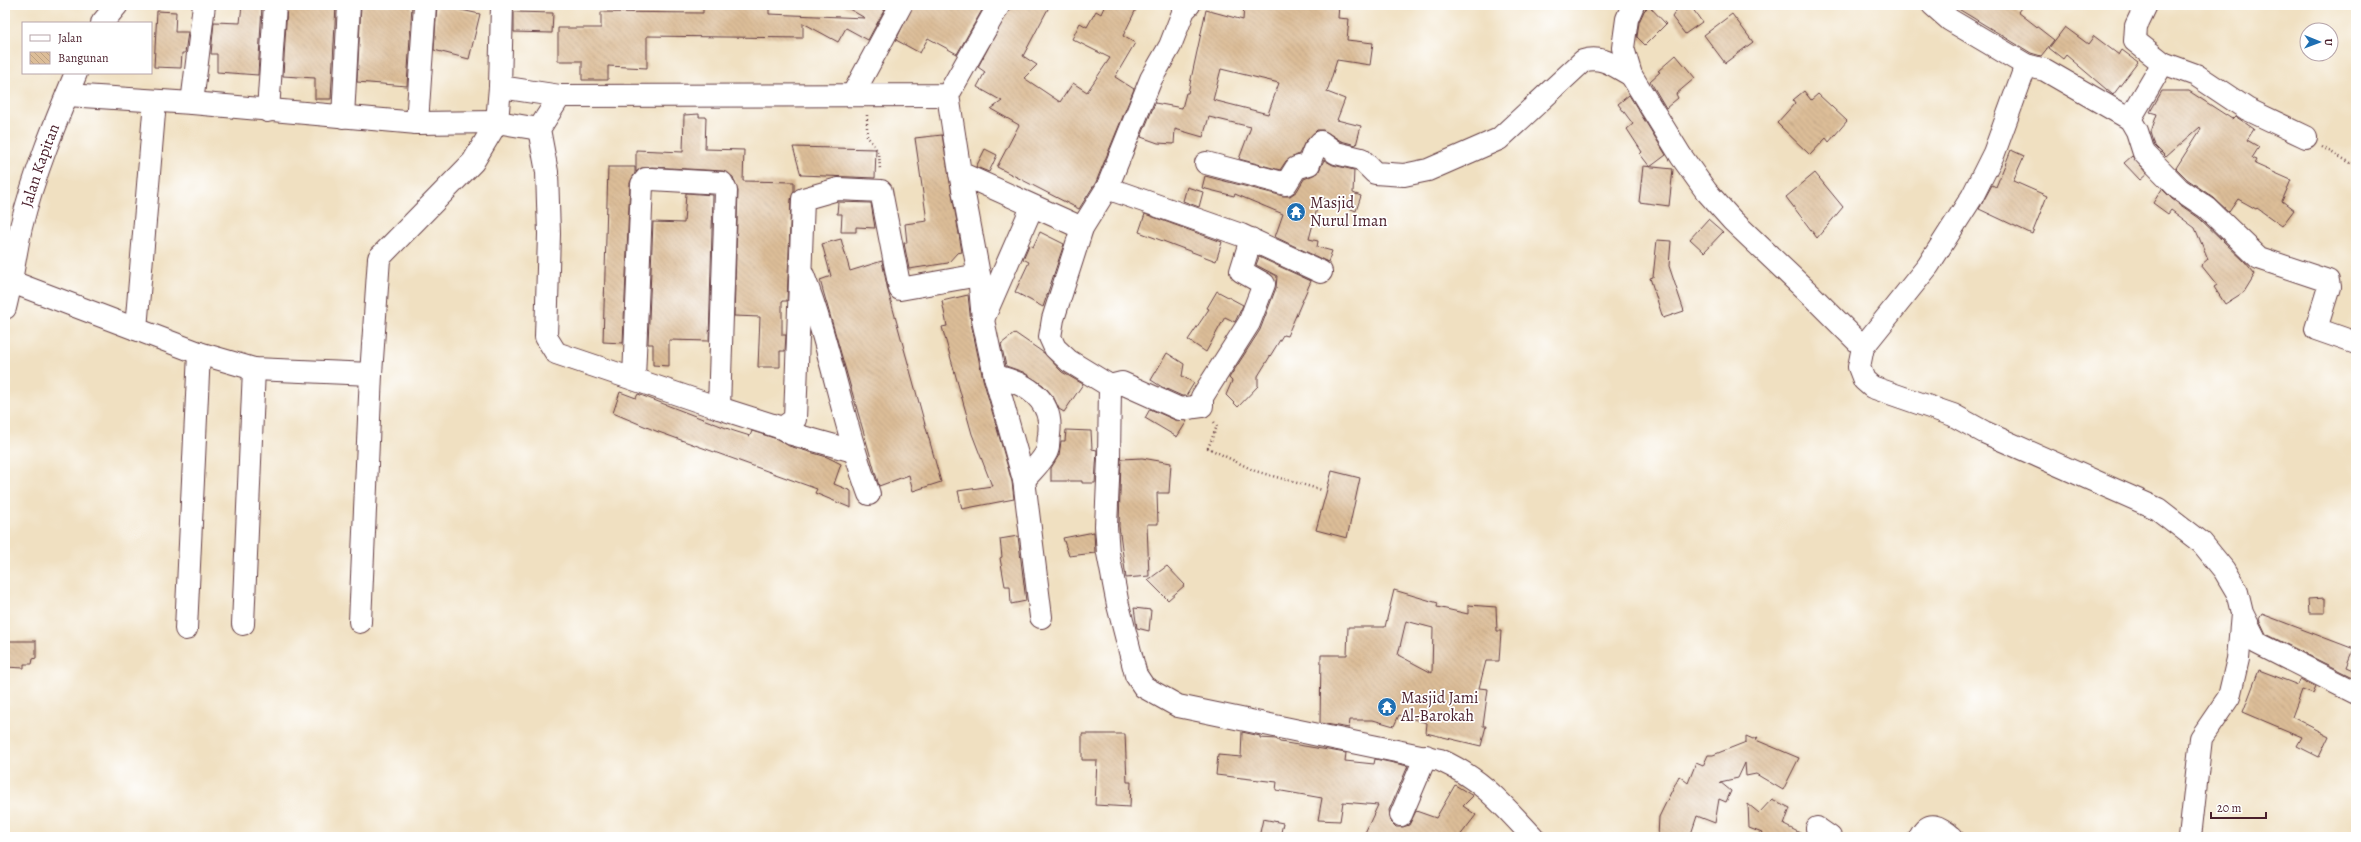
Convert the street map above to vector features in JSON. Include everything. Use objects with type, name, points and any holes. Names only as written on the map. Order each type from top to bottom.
[{"type":"street","points":[[103,22],[117,5]]},
{"type":"street","points":[[192,103],[204,5]]},
{"type":"street","points":[[268,111],[275,5]]},
{"type":"street","points":[[343,117],[349,5]]},
{"type":"street","points":[[418,123],[425,5]]},
{"type":"street","points":[[360,622],[371,374],[379,258],[473,162],[497,122],[500,87],[502,5]]},
{"type":"street","points":[[853,94],[901,5]]},
{"type":"street","points":[[998,5],[948,95],[960,173],[979,275],[983,320],[995,376],[1024,480],[1041,617]]},
{"type":"street","points":[[1189,5],[1184,10],[1170,46],[1151,80],[1106,188],[1082,228],[1053,319],[1050,337],[1055,348],[1066,358],[1110,386],[1122,383],[1180,408],[1202,406],[1202,397],[1249,323],[1264,284],[1241,271],[1251,239]]},
{"type":"street","points":[[1633,5],[1627,19],[1623,48],[1631,75],[1651,111],[1706,191],[1753,243],[1812,296],[1863,347]]},
{"type":"street","points":[[1933,5],[1950,20],[2026,65],[2045,70],[2130,119],[2137,131],[2144,153],[2179,189],[2207,208],[2259,258],[2328,281],[2329,287],[2316,329],[2356,342]]},
{"type":"street","points":[[2146,5],[2136,26],[2135,40],[2163,63],[2196,75],[2248,109],[2306,137]]},
{"type":"street","points":[[1206,163],[1286,184],[1296,168],[1309,164],[1314,150],[1321,142],[1336,153],[1361,159],[1375,174],[1404,175],[1428,170],[1499,139],[1583,61],[1596,58],[1610,62],[1631,75]]},
{"type":"street","points":[[2130,119],[2163,63]]},
{"type":"street","points":[[2026,65],[1994,153],[1972,197],[1928,266],[1863,347],[1859,367],[1864,380],[1872,387],[1953,415],[1984,432],[2158,509],[2202,543],[2224,570],[2238,592],[2242,613],[2238,659],[2229,697],[2201,738],[2190,837]]},
{"type":"street","name":"Jalan Kapitan","points":[[5,308],[12,282],[21,227],[59,110],[76,74]]},
{"type":"street","points":[[500,87],[560,96],[853,94],[948,95]]},
{"type":"street","points":[[67,95],[192,103],[268,111],[418,123],[497,122],[539,129]]},
{"type":"street","points":[[560,96],[539,129],[547,172],[549,234],[546,337],[556,353],[782,428],[792,434],[853,451]]},
{"type":"street","points":[[136,329],[155,101]]},
{"type":"street","points":[[960,173],[1032,207],[1082,228]]},
{"type":"street","points":[[634,378],[642,184],[646,179],[722,183],[726,191],[719,408]]},
{"type":"street","points":[[1106,188],[1251,239],[1321,272]]},
{"type":"street","points":[[782,428],[795,419],[803,199],[838,189],[881,191],[900,289],[979,275]]},
{"type":"street","points":[[983,320],[1032,207]]},
{"type":"street","points":[[800,266],[816,307],[853,451],[869,494]]},
{"type":"street","points":[[12,282],[199,353],[254,369],[371,374]]},
{"type":"street","points":[[186,629],[199,353]]},
{"type":"street","points":[[243,624],[254,369]]},
{"type":"street","points":[[995,376],[1009,379],[1029,388],[1047,407],[1050,429],[1047,452],[1024,480]]},
{"type":"street","points":[[1110,386],[1110,458],[1106,526],[1108,554],[1129,654],[1136,675],[1144,687],[1178,706],[1440,760],[1474,778],[1489,790],[1533,837]]},
{"type":"street","points":[[2242,613],[2258,643],[2356,693]]},
{"type":"street","points":[[1401,815],[1426,756]]},
{"type":"street","points":[[1920,837],[1925,829],[1932,826],[1940,828],[1952,837]]},
{"type":"path","points":[[853,94],[867,112],[867,136],[879,153],[881,191]]},
{"type":"path","points":[[2306,137],[2356,166]]},
{"type":"path","points":[[1202,406],[1217,426],[1208,448],[1255,471],[1322,490]]},
{"type":"building","points":[[242,5],[262,5],[258,75],[217,72],[217,54],[211,54],[214,22],[240,23]]},
{"type":"building","points":[[287,5],[336,5],[331,99],[315,99],[315,78],[283,76]]},
{"type":"building","points":[[361,5],[412,5],[407,86],[357,82]]},
{"type":"building","points":[[437,5],[480,14],[469,59],[434,50]]},
{"type":"building","points":[[842,5],[887,5],[868,40],[846,28],[838,42],[803,23],[803,38],[647,36],[647,68],[608,66],[608,80],[582,80],[582,61],[558,61],[558,28],[601,28],[601,12],[703,13],[703,7],[769,7],[769,14],[865,18]]},
{"type":"building","points":[[913,5],[985,5],[957,54],[928,38],[920,53],[896,40]]},
{"type":"building","points":[[1011,5],[1050,5],[1023,56],[1037,65],[1024,78],[1060,102],[1073,83],[1087,92],[1110,58],[1072,39],[1080,23],[1087,27],[1096,11],[1101,14],[1105,5],[1138,5],[1123,36],[1135,43],[1115,77],[1134,89],[1096,182],[1079,209],[997,167],[1019,125],[991,109],[1002,101],[977,87],[985,72],[978,67]]},
{"type":"building","points":[[1244,5],[1339,5],[1338,18],[1349,19],[1347,40],[1373,43],[1370,65],[1337,60],[1327,92],[1345,99],[1337,120],[1361,126],[1356,145],[1341,141],[1323,130],[1317,130],[1305,142],[1299,154],[1286,161],[1280,170],[1239,159],[1251,127],[1209,117],[1203,137],[1175,129],[1174,144],[1158,143],[1141,137],[1155,103],[1182,108],[1186,93],[1188,93],[1206,10],[1243,20]],"holes":[[[1221,69],[1279,83],[1268,114],[1213,100]]]},
{"type":"building","points":[[1680,5],[1690,5],[1702,22],[1685,34],[1672,17]]},
{"type":"building","points":[[1952,5],[2023,5],[2018,12],[2054,40],[2041,56],[2031,53]]},
{"type":"building","points":[[1649,6],[1666,24],[1645,45],[1637,37],[1639,22],[1644,11]]},
{"type":"building","points":[[157,11],[176,12],[175,32],[188,32],[185,53],[182,53],[181,68],[154,67]]},
{"type":"building","points":[[514,12],[553,13],[552,33],[514,32]]},
{"type":"building","points":[[1732,14],[1753,42],[1725,63],[1704,35]]},
{"type":"building","points":[[2065,27],[2088,44],[2094,36],[2119,55],[2122,50],[2138,62],[2113,95],[2066,55],[2063,59],[2049,48]]},
{"type":"building","points":[[1676,55],[1695,78],[1676,94],[1678,98],[1666,108],[1650,81],[1660,72],[1658,71]]},
{"type":"building","points":[[1804,91],[1811,100],[1818,94],[1847,121],[1829,142],[1826,138],[1810,155],[1777,123],[1795,103],[1793,100]]},
{"type":"building","points":[[2162,91],[2189,91],[2232,119],[2235,116],[2254,129],[2247,140],[2259,147],[2252,158],[2257,160],[2255,164],[2291,180],[2282,201],[2294,210],[2282,226],[2257,208],[2256,209],[2238,199],[2229,212],[2214,198],[2187,179],[2176,168],[2201,129],[2200,127],[2166,157],[2155,146],[2151,132],[2157,114],[2150,112]]},
{"type":"building","points":[[1629,95],[1666,155],[1650,167],[1640,154],[1642,152],[1627,129],[1633,124],[1618,104]]},
{"type":"building","points":[[699,114],[699,117],[706,117],[705,149],[744,150],[743,181],[794,182],[794,191],[791,199],[787,301],[782,301],[782,335],[786,335],[785,351],[780,351],[780,367],[758,367],[760,317],[734,316],[738,191],[733,177],[723,171],[652,167],[641,168],[636,172],[636,150],[683,152],[684,115]]},
{"type":"building","points":[[942,135],[962,252],[957,253],[948,263],[909,269],[904,243],[907,243],[905,224],[927,221],[915,138]]},
{"type":"building","points":[[793,147],[876,149],[875,178],[801,175]]},
{"type":"building","points":[[985,149],[997,155],[989,172],[976,167]]},
{"type":"building","points":[[2011,150],[2024,156],[2013,181],[2047,196],[2032,234],[1979,209],[1992,185],[1996,187]]},
{"type":"building","points":[[2132,156],[2147,174],[2140,180],[2124,163]]},
{"type":"building","points":[[1324,160],[1333,165],[1354,170],[1353,193],[1361,196],[1356,211],[1320,197],[1309,239],[1318,241],[1317,247],[1332,251],[1328,262],[1275,237],[1283,214],[1235,194],[1234,196],[1202,188],[1205,176],[1283,196],[1290,196],[1297,191],[1304,179],[1318,173]]},
{"type":"building","points":[[1643,166],[1673,169],[1669,206],[1639,202]]},
{"type":"building","points":[[608,167],[635,167],[635,173],[630,183],[623,343],[603,342]]},
{"type":"building","points":[[1815,173],[1843,207],[1817,238],[1786,197]]},
{"type":"building","points":[[1187,187],[1203,192],[1199,207],[1183,201]]},
{"type":"building","points":[[2162,189],[2172,199],[2199,218],[2245,262],[2255,274],[2244,292],[2225,304],[2214,287],[2217,285],[2201,265],[2208,259],[2195,228],[2171,210],[2168,214],[2153,203]]},
{"type":"building","points":[[686,193],[713,195],[709,341],[669,340],[669,366],[653,365],[653,344],[648,344],[653,222],[684,223]]},
{"type":"building","points":[[838,202],[871,203],[875,228],[856,227],[856,232],[841,232],[842,214],[837,214]]},
{"type":"building","points":[[1145,214],[1222,242],[1216,261],[1139,232]]},
{"type":"building","points":[[1708,219],[1723,232],[1704,252],[1690,239]]},
{"type":"building","points":[[1040,232],[1064,244],[1043,307],[1015,292],[1029,262],[1023,259],[1029,245],[1033,247]]},
{"type":"building","points":[[841,239],[850,271],[882,261],[888,291],[941,482],[913,491],[909,475],[879,486],[820,280],[831,276],[822,244]]},
{"type":"building","points":[[1657,240],[1671,241],[1669,266],[1684,311],[1663,318],[1650,278],[1653,277]]},
{"type":"building","points":[[1259,257],[1311,281],[1287,336],[1283,335],[1258,376],[1258,386],[1238,407],[1226,395],[1232,381],[1229,378],[1260,330],[1276,288],[1277,276],[1256,265]]},
{"type":"building","points":[[1217,291],[1243,305],[1235,322],[1225,317],[1206,352],[1188,340],[1209,309],[1207,308]]},
{"type":"building","points":[[968,295],[971,323],[983,379],[1012,482],[1014,499],[962,509],[958,491],[992,486],[972,434],[942,327],[947,326],[942,301]]},
{"type":"building","points":[[1015,333],[1044,353],[1062,372],[1083,384],[1064,412],[1059,409],[1053,396],[1043,385],[1023,372],[1006,366],[1001,344]]},
{"type":"building","points":[[1167,353],[1184,364],[1182,376],[1194,383],[1186,396],[1182,396],[1162,387],[1151,380]]},
{"type":"building","points":[[620,392],[636,398],[638,394],[750,436],[752,431],[777,439],[789,446],[827,457],[841,464],[834,484],[851,491],[851,508],[815,493],[817,489],[656,431],[613,413]]},
{"type":"building","points":[[1150,409],[1175,420],[1187,421],[1177,437],[1145,418]]},
{"type":"building","points":[[1066,430],[1091,431],[1092,449],[1097,450],[1095,483],[1082,483],[1082,481],[1051,481],[1051,468],[1059,455],[1061,441],[1065,441]]},
{"type":"building","points":[[1142,458],[1171,463],[1169,493],[1157,493],[1158,524],[1147,524],[1149,576],[1126,578],[1119,526],[1121,459]]},
{"type":"building","points":[[1332,471],[1360,478],[1347,538],[1316,530]]},
{"type":"building","points":[[1094,532],[1095,553],[1069,556],[1063,538]]},
{"type":"building","points":[[1018,536],[1026,601],[1011,604],[1010,586],[1005,586],[1000,558],[1002,557],[1000,539]]},
{"type":"building","points":[[1167,566],[1185,585],[1168,600],[1148,580]]},
{"type":"building","points":[[1394,590],[1438,603],[1437,607],[1468,614],[1468,605],[1496,607],[1497,631],[1501,631],[1499,661],[1486,661],[1479,688],[1488,689],[1483,726],[1486,726],[1481,746],[1426,733],[1427,723],[1399,715],[1394,726],[1373,720],[1350,720],[1349,728],[1320,723],[1321,655],[1347,655],[1348,627],[1385,627]],"holes":[[[1406,621],[1433,628],[1432,673],[1398,655]]]},
{"type":"building","points":[[2325,598],[2325,613],[2309,613],[2308,599]]},
{"type":"building","points":[[1134,608],[1151,610],[1149,631],[1137,628]]},
{"type":"building","points":[[2262,614],[2354,649],[2347,667],[2356,671],[2356,679],[2266,634],[2259,619]]},
{"type":"building","points":[[5,641],[36,641],[36,658],[33,659],[32,664],[24,664],[24,668],[5,667]]},
{"type":"building","points":[[2259,670],[2298,685],[2300,679],[2316,687],[2313,694],[2302,690],[2292,717],[2329,736],[2319,757],[2297,746],[2302,737],[2243,712]]},
{"type":"building","points":[[1242,732],[1260,736],[1260,738],[1276,739],[1280,742],[1346,753],[1345,761],[1374,764],[1375,759],[1408,766],[1389,810],[1391,822],[1396,827],[1409,825],[1416,811],[1436,818],[1455,785],[1473,796],[1463,806],[1476,815],[1459,837],[1363,837],[1378,805],[1343,802],[1340,821],[1318,820],[1322,798],[1276,790],[1277,782],[1216,775],[1218,755],[1241,757]]},
{"type":"building","points":[[1082,734],[1125,734],[1127,782],[1131,782],[1130,807],[1095,805],[1097,760],[1082,760]]},
{"type":"building","points":[[1746,736],[1753,739],[1758,737],[1756,740],[1799,758],[1783,790],[1756,774],[1746,776],[1745,763],[1738,778],[1720,782],[1731,791],[1726,802],[1719,799],[1715,823],[1697,816],[1690,837],[1677,834],[1669,837],[1658,837],[1659,817],[1679,776],[1688,783],[1696,763],[1703,766],[1708,755],[1713,755],[1746,742]]},
{"type":"building","points":[[1772,799],[1790,808],[1784,825],[1808,837],[1760,837],[1762,833],[1749,828],[1748,804],[1759,813]]},
{"type":"building","points":[[1263,819],[1283,823],[1280,837],[1259,837]]},
{"type":"place","name":"Masjid Nurul Iman","points":[[1296,212]]},
{"type":"place","name":"Masjid Jami Al-Barokah","points":[[1387,707]]}]
